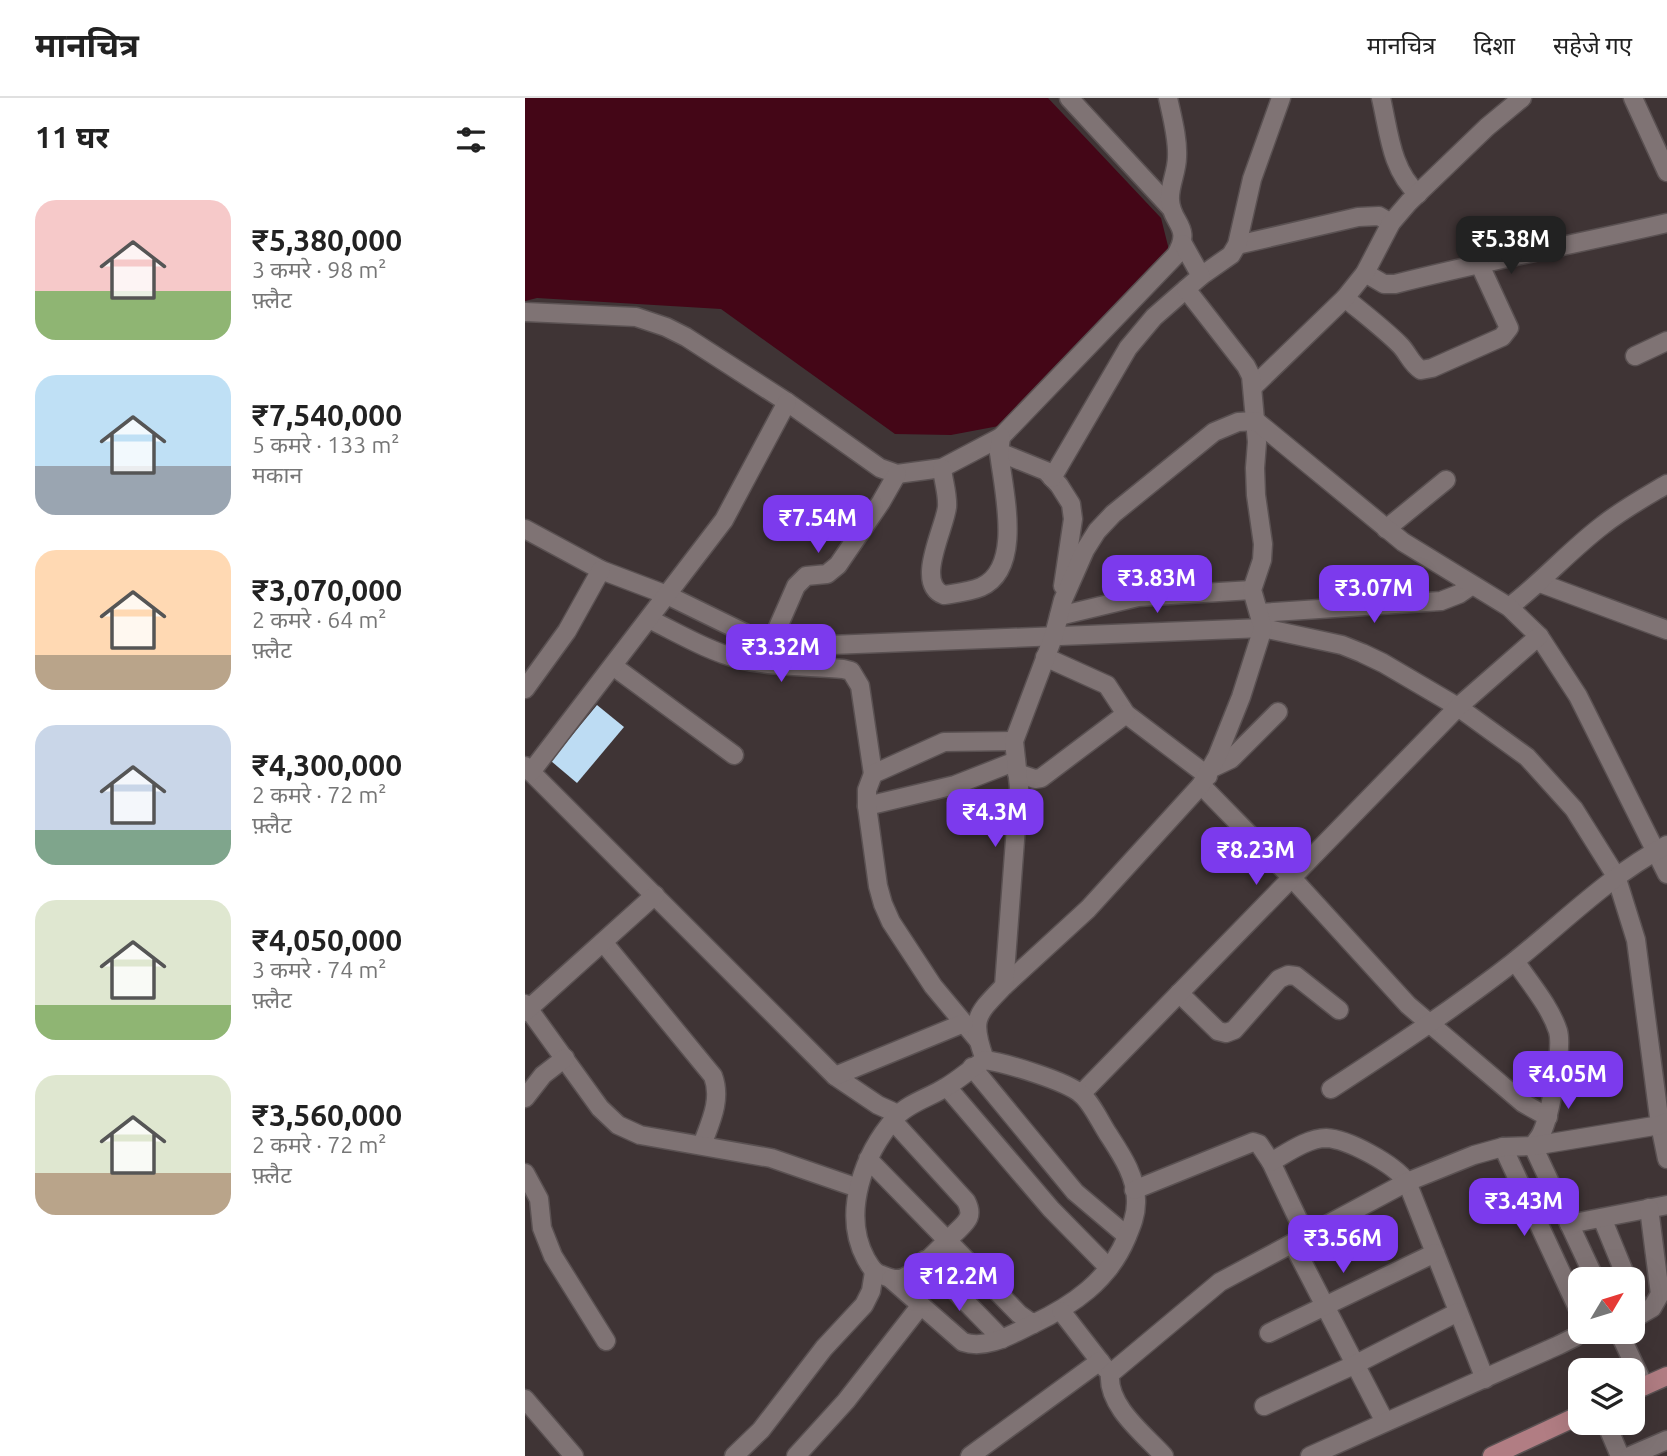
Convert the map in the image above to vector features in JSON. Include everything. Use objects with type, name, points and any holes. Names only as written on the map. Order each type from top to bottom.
[{"type":"main road","points":[[1645,1386],[1667,1376]]},
{"type":"main road","points":[[1492,1456],[1568,1421]]},
{"type":"street","points":[[1069,98],[1170,207],[1181,226],[1183,244],[1201,276]]},
{"type":"street","points":[[1168,98],[1177,157],[1169,195],[1170,207]]},
{"type":"street","points":[[1052,478],[1128,348],[1154,317],[1201,276],[1231,255],[1237,245],[1252,179],[1281,98]]},
{"type":"street","points":[[1381,98],[1399,172],[1418,194]]},
{"type":"street","points":[[1252,387],[1345,298],[1365,273],[1391,223],[1418,194],[1487,127],[1522,98]]},
{"type":"street","points":[[1633,98],[1667,172]]},
{"type":"street","points":[[1237,245],[1358,217],[1379,216],[1391,223]]},
{"type":"street","points":[[1365,273],[1384,284],[1395,284],[1479,263],[1667,223]]},
{"type":"street","points":[[525,312],[636,317],[686,337],[787,402],[880,468],[897,474],[942,468],[1000,444],[1176,255],[1183,244]]},
{"type":"street","points":[[1345,298],[1396,341],[1414,366],[1421,370],[1431,368],[1502,337],[1509,328],[1479,263]]},
{"type":"street","points":[[1186,289],[1246,366],[1252,387],[1256,421],[1256,495],[1262,544],[1262,560],[1252,590],[1261,621],[1241,698],[1207,776]]},
{"type":"street","points":[[1635,356],[1667,341]]},
{"type":"street","points":[[787,402],[724,520],[613,666],[528,769],[835,1076],[895,1117],[966,1201],[971,1210],[969,1220],[906,1277],[891,1279]]},
{"type":"street","points":[[1004,985],[1017,822],[1014,741],[1054,635],[1061,608],[1085,550],[1097,531],[1113,514],[1214,432],[1238,422],[1256,421],[1386,529],[1509,607],[1539,636],[1578,696],[1661,848],[1667,874]]},
{"type":"street","points":[[942,468],[947,502],[933,554],[931,578],[933,587],[944,595],[981,587],[1002,568],[1009,544],[1000,444]]},
{"type":"street","points":[[1000,444],[1046,471],[1071,504],[1073,519],[1061,608]]},
{"type":"street","points":[[771,643],[796,586],[806,576],[827,574],[838,565],[897,474]]},
{"type":"street","points":[[1386,529],[1446,480]]},
{"type":"street","points":[[1509,607],[1540,583],[1601,526],[1667,484]]},
{"type":"street","points":[[525,529],[601,570],[667,596],[771,643],[818,646],[990,641],[1261,621],[1441,601],[1472,585]]},
{"type":"street","points":[[525,689],[567,631],[601,570]]},
{"type":"street","points":[[1540,583],[1667,630]]},
{"type":"street","points":[[1061,608],[1138,597],[1252,590]]},
{"type":"street","points":[[649,619],[713,650],[736,658],[757,663],[843,668],[851,671],[860,686],[873,774],[867,790],[867,806],[883,904],[891,922],[933,986],[978,1040]]},
{"type":"street","points":[[1261,621],[1362,653],[1458,707],[1528,757],[1574,809],[1616,876],[1636,940],[1667,1158]]},
{"type":"street","points":[[1081,1094],[1458,707],[1539,636]]},
{"type":"street","points":[[1045,657],[1107,685],[1126,714],[1207,776],[1292,878],[1385,982],[1408,1005],[1523,1103],[1548,1117]]},
{"type":"street","points":[[613,666],[734,755]]},
{"type":"street","points":[[1128,1236],[1075,1192],[978,1063],[976,1022],[982,1009],[1004,985],[1088,909],[1207,776],[1231,759],[1278,712]]},
{"type":"street","points":[[867,806],[1017,767],[1035,779],[1041,778],[1126,714]]},
{"type":"street","points":[[873,774],[944,742],[1014,741]]},
{"type":"street","points":[[1331,1089],[1431,1023],[1515,961],[1616,876],[1661,848]]},
{"type":"street","points":[[656,895],[526,1008],[600,1108],[618,1125],[640,1135],[771,1158],[858,1188]]},
{"type":"street","points":[[603,942],[713,1076],[717,1087],[717,1104],[702,1145]]},
{"type":"street","points":[[1515,961],[1551,1015],[1560,1043],[1548,1117],[1542,1135],[1533,1146]]},
{"type":"street","points":[[1179,993],[1218,1031],[1226,1033],[1241,1023],[1279,979],[1288,975],[1296,976],[1339,1010]]},
{"type":"street","points":[[835,1076],[964,1023]]},
{"type":"street","points":[[525,1098],[544,1075],[565,1058]]},
{"type":"street","points":[[978,1063],[1007,1063],[1081,1094],[1124,1160],[1136,1202],[1128,1236],[1109,1268],[1078,1300],[1002,1339],[973,1345],[963,1342],[891,1279],[874,1272],[861,1248],[855,1218],[858,1188],[868,1159],[895,1117],[947,1087],[978,1063]]},
{"type":"street","points":[[947,1087],[1051,1209],[1109,1268]]},
{"type":"street","points":[[971,1456],[1105,1367],[1206,1292],[1406,1182],[1474,1155],[1503,1147],[1533,1146],[1664,1124]]},
{"type":"street","points":[[1271,1161],[1312,1141],[1327,1138],[1377,1157],[1398,1171],[1406,1182],[1485,1379]]},
{"type":"street","points":[[1134,1190],[1254,1142],[1259,1144],[1271,1161],[1325,1306],[1385,1422]]},
{"type":"street","points":[[1533,1146],[1589,1267]]},
{"type":"street","points":[[1503,1147],[1568,1287]]},
{"type":"street","points":[[868,1159],[946,1242],[1019,1314],[1033,1324]]},
{"type":"street","points":[[525,1173],[539,1199],[542,1228],[553,1256],[606,1342]]},
{"type":"street","points":[[1569,1224],[1658,1206],[1660,1294],[1653,1308],[1645,1312]]},
{"type":"street","points":[[1602,1218],[1622,1267]]},
{"type":"street","points":[[1269,1333],[1435,1253]]},
{"type":"street","points":[[925,1260],[1002,1339]]},
{"type":"street","points":[[734,1456],[761,1430],[824,1348],[864,1305],[874,1272]]},
{"type":"street","points":[[796,1456],[839,1409],[921,1305]]},
{"type":"street","points":[[1061,1311],[1105,1367],[1109,1387],[1123,1411],[1164,1456]]},
{"type":"street","points":[[1264,1406],[1356,1364],[1458,1312]]},
{"type":"street","points":[[1310,1456],[1568,1340]]},
{"type":"street","points":[[525,1399],[574,1456]]},
{"type":"street","points":[[1611,1435],[1620,1456]]},
{"type":"street","points":[[1630,1456],[1667,1440]]},
{"type":"shaded area","points":[[525,98],[1048,98],[1161,218],[1169,250],[1004,425],[951,435],[895,434],[721,309],[537,298],[525,301]]},
{"type":"building","points":[[597,705],[624,727],[577,783],[551,761]]}]
